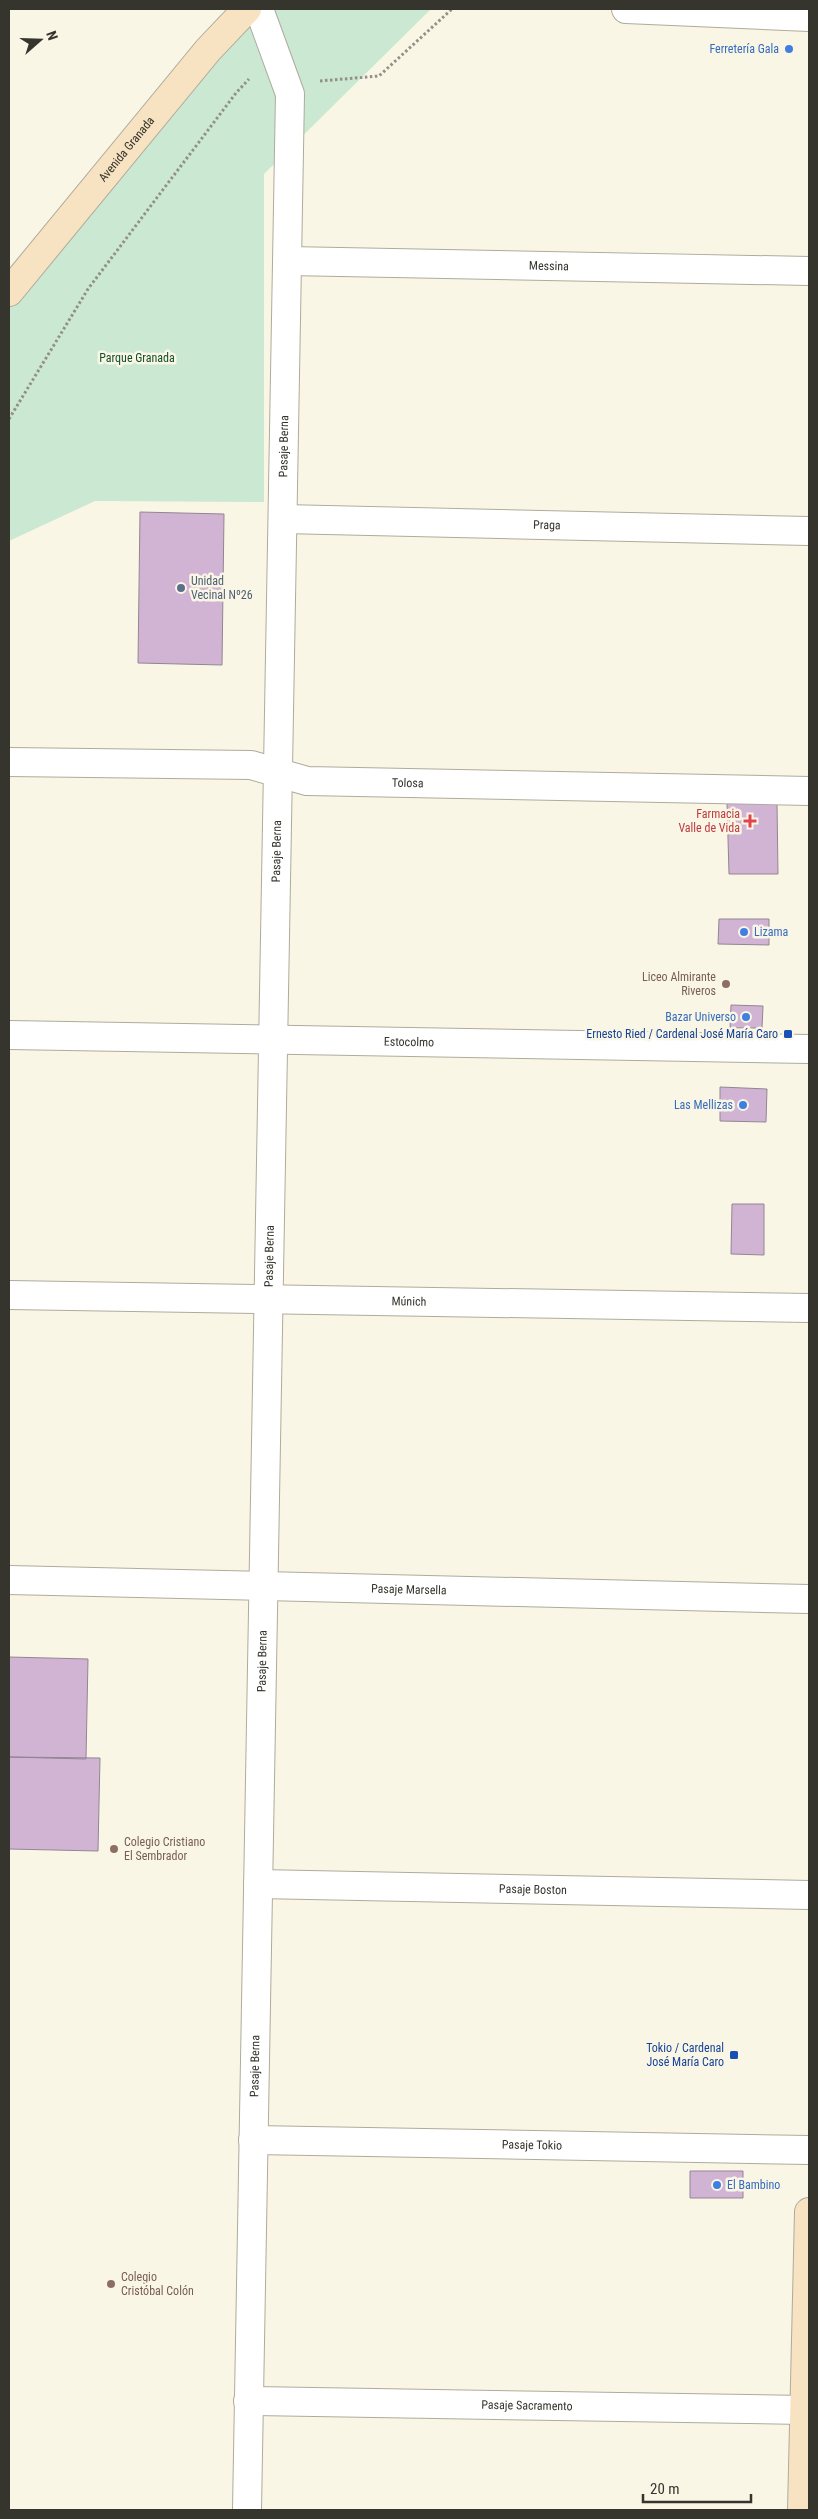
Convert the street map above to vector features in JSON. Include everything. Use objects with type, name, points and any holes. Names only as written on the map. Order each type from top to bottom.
[{"type":"street","name":"Avenida Granada","points":[[9,292],[208,50],[247,9]]},
{"type":"street","name":"Pasaje Berna","points":[[246,2510],[290,94],[259,9]]},
{"type":"street","points":[[626,9],[809,18]]},
{"type":"street","name":"Messina","points":[[288,261],[809,271]]},
{"type":"street","name":"Praga","points":[[283,519],[809,531]]},
{"type":"street","name":"Tolosa","points":[[9,762],[251,765],[307,780],[809,792]]},
{"type":"street","name":"Estocolmo","points":[[9,1035],[809,1048]]},
{"type":"street","name":"Múnich","points":[[9,1295],[809,1308]]},
{"type":"street","name":"Pasaje Marsella","points":[[9,1580],[809,1599]]},
{"type":"street","name":"Pasaje Boston","points":[[258,1884],[809,1895]]},
{"type":"street","name":"Pasaje Tokio","points":[[254,2140],[809,2150]]},
{"type":"street","points":[[802,2510],[809,2212]]},
{"type":"street","name":"Pasaje Sacramento","points":[[248,2401],[804,2410]]},
{"type":"path","points":[[314,81],[379,76],[452,9]]},
{"type":"path","points":[[9,419],[88,289],[236,93],[275,55]]},
{"type":"green space","name":"Parque Granada","points":[[264,9],[431,9],[264,174],[264,502],[95,501],[9,541],[9,308],[79,221],[236,37]]},
{"type":"building","name":"Unidad Vecinal Nº26","points":[[140,512],[224,514],[222,665],[138,663]]},
{"type":"building","points":[[727,803],[777,803],[778,874],[729,874]]},
{"type":"building","name":"Lizama","points":[[719,919],[769,919],[769,945],[718,944]]},
{"type":"building","name":"Bazar Universo","points":[[731,1005],[763,1006],[762,1028],[730,1028]]},
{"type":"building","name":"Las Mellizas","points":[[720,1087],[767,1089],[766,1122],[720,1121]]},
{"type":"building","points":[[732,1204],[764,1204],[764,1255],[731,1254]]},
{"type":"building","points":[[9,1657],[88,1659],[86,1759],[9,1757]]},
{"type":"building","points":[[9,1757],[100,1758],[98,1851],[9,1849]]},
{"type":"building","name":"El Bambino","points":[[690,2171],[743,2171],[743,2198],[690,2198]]},
{"type":"place","name":"Ferretería Gala","points":[[789,49]]},
{"type":"place","name":"Unidad Vecinal Nº26","points":[[181,588]]},
{"type":"place","name":"Farmacia Valle de Vida","points":[[750,821]]},
{"type":"place","name":"Lizama","points":[[744,932]]},
{"type":"place","name":"Liceo Almirante Riveros","points":[[726,984]]},
{"type":"place","name":"Bazar Universo","points":[[746,1017]]},
{"type":"place","name":"Ernesto Ried / Cardenal José María Caro","points":[[788,1034]]},
{"type":"place","name":"Las Mellizas","points":[[743,1105]]},
{"type":"place","name":"Colegio Cristiano El Sembrador","points":[[114,1849]]},
{"type":"place","name":"Tokio / Cardenal José María Caro","points":[[734,2055]]},
{"type":"place","name":"El Bambino","points":[[717,2185]]},
{"type":"place","name":"Colegio Cristóbal Colón","points":[[111,2284]]}]
